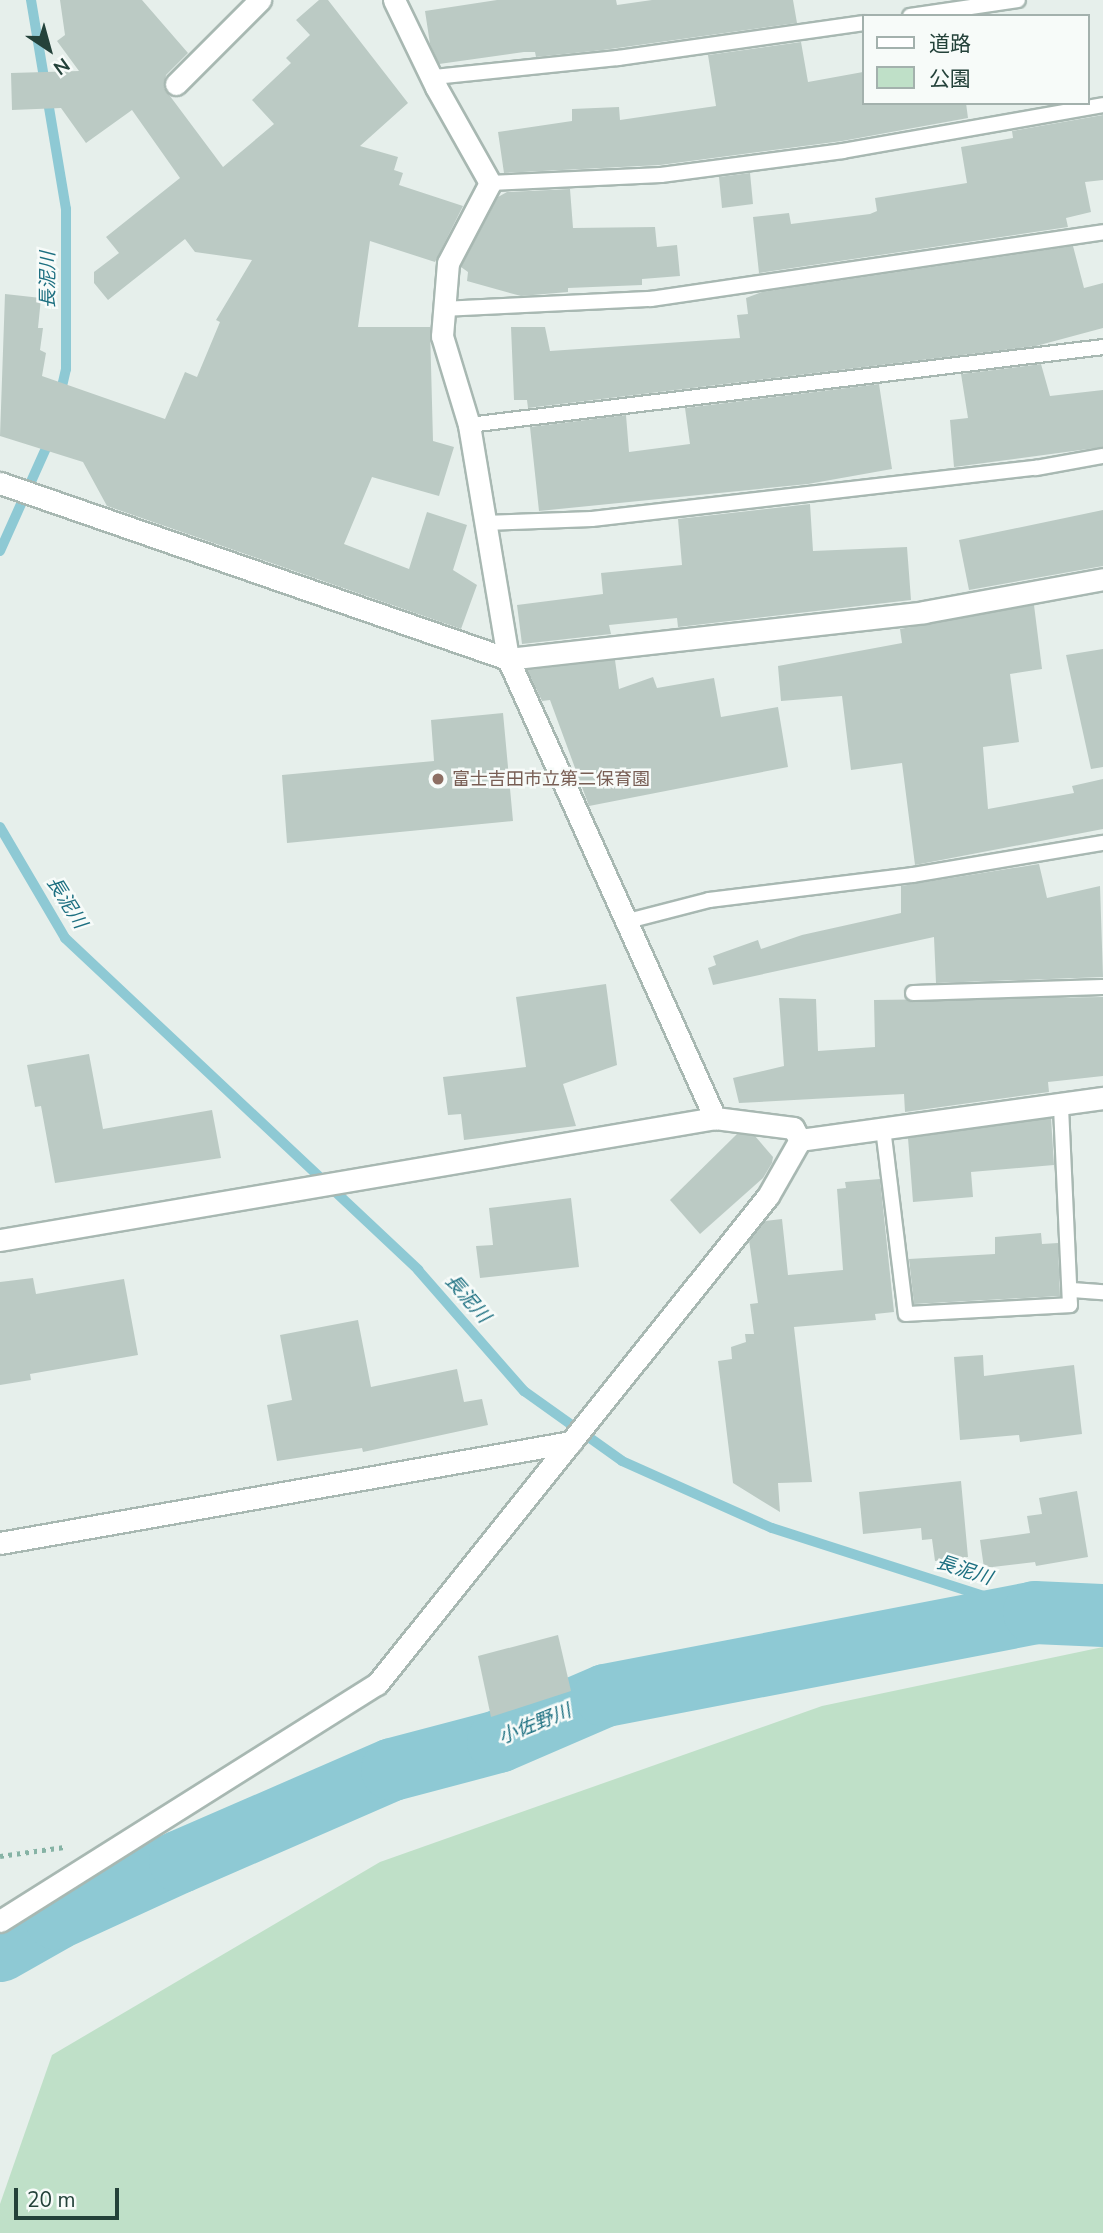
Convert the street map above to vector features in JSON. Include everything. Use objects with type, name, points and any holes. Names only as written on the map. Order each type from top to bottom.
[{"type":"street","points":[[176,84],[260,0]]},
{"type":"street","points":[[394,0],[490,183],[448,263],[442,336],[469,425],[508,659],[715,1118]]},
{"type":"street","points":[[0,483],[508,659],[924,612],[1103,579]]},
{"type":"street","points":[[800,1140],[1103,1098]]},
{"type":"street","points":[[0,1240],[715,1118],[793,1128],[800,1140]]},
{"type":"street","points":[[0,1921],[98,1857],[377,1685],[768,1196],[800,1140]]},
{"type":"street","points":[[0,1544],[571,1441]]},
{"type":"lane","points":[[924,14],[1018,0]]},
{"type":"lane","points":[[434,77],[618,58],[862,23]]},
{"type":"lane","points":[[490,183],[674,174],[843,151],[1103,104]]},
{"type":"lane","points":[[444,309],[651,299],[1103,232]]},
{"type":"lane","points":[[469,425],[1103,347]]},
{"type":"lane","points":[[485,523],[592,519],[1036,468],[1103,456]]},
{"type":"lane","points":[[628,921],[709,900],[913,875],[1103,843]]},
{"type":"lane","points":[[913,993],[1103,987]]},
{"type":"lane","points":[[883,1128],[906,1314],[1070,1305],[1072,1290],[1061,1104]]},
{"type":"lane","points":[[1072,1290],[1103,1292]]},
{"type":"path","points":[[0,1856],[60,1845],[98,1857]]},
{"type":"green space","points":[[1103,1647],[1103,2233],[0,2233],[0,2204],[52,2055],[380,1862],[822,1706]]},
{"type":"building","points":[[60,0],[142,0],[188,53],[166,75],[164,88],[223,167],[274,124],[252,100],[291,63],[286,58],[310,35],[296,20],[319,0],[328,0],[408,103],[360,146],[398,157],[394,170],[403,173],[399,185],[463,206],[435,262],[370,241],[358,327],[430,327],[433,441],[454,447],[439,496],[372,477],[344,544],[409,569],[427,512],[467,525],[453,570],[477,585],[461,629],[107,506],[83,462],[0,436],[5,294],[41,298],[38,328],[43,328],[40,350],[46,353],[42,376],[165,419],[185,372],[197,377],[220,322],[216,320],[252,260],[195,252],[185,239],[108,300],[94,283],[94,272],[119,253],[106,237],[180,178],[132,110],[86,143],[61,108],[12,110],[11,73],[79,71],[57,41],[65,35]]},
{"type":"building","points":[[497,0],[616,0],[617,5],[652,0],[793,0],[797,23],[603,50],[536,57],[535,52],[524,52],[439,64],[430,44],[425,11]]},
{"type":"building","points":[[801,42],[808,82],[862,72],[862,105],[966,105],[968,118],[842,141],[660,165],[504,173],[498,132],[572,121],[572,109],[619,107],[620,120],[716,106],[708,55]]},
{"type":"building","points":[[1103,115],[1103,180],[1085,182],[1091,212],[1066,218],[1068,227],[759,273],[753,217],[789,213],[791,224],[870,214],[877,211],[875,198],[967,183],[961,147],[1013,138],[1012,131]]},
{"type":"building","points":[[750,173],[753,204],[722,208],[719,177]]},
{"type":"building","points":[[570,189],[573,228],[655,227],[657,247],[677,245],[680,276],[642,279],[642,285],[568,288],[568,292],[521,296],[467,281],[468,272],[461,267],[498,197],[507,192]]},
{"type":"building","points":[[1073,246],[1084,288],[1103,283],[1103,328],[1036,346],[528,408],[527,400],[514,400],[511,327],[545,327],[550,351],[740,338],[737,315],[748,314],[746,298],[762,292]]},
{"type":"building","points":[[1041,364],[1050,396],[1103,390],[1103,447],[954,467],[950,420],[968,418],[961,374]]},
{"type":"building","points":[[879,384],[892,469],[808,484],[539,511],[530,427],[626,415],[629,452],[690,444],[685,408]]},
{"type":"building","points":[[810,504],[813,551],[907,547],[911,600],[678,627],[677,618],[609,625],[611,634],[522,644],[517,605],[603,594],[601,573],[682,565],[678,519]]},
{"type":"building","points":[[1103,510],[1103,566],[969,590],[959,540]]},
{"type":"building","points":[[1034,605],[1042,669],[1010,674],[1019,742],[983,747],[988,809],[1074,793],[1072,786],[1103,779],[1103,829],[915,865],[902,763],[851,770],[842,696],[781,701],[778,666],[902,643],[900,629]]},
{"type":"building","points":[[1103,649],[1103,767],[1091,769],[1066,655]]},
{"type":"building","points":[[615,660],[619,689],[653,677],[657,688],[714,678],[721,717],[778,707],[788,767],[589,806],[550,700],[542,701],[527,670]]},
{"type":"building","points":[[503,713],[513,821],[287,843],[282,775],[434,761],[431,720]]},
{"type":"building","points":[[1039,864],[1047,898],[1100,886],[1103,977],[936,983],[934,937],[713,985],[708,968],[716,965],[713,956],[758,940],[761,949],[802,935],[901,913],[901,886]]},
{"type":"building","points":[[606,984],[617,1065],[563,1084],[576,1126],[464,1140],[461,1114],[448,1115],[443,1077],[526,1067],[516,997]]},
{"type":"building","points":[[1103,997],[1103,1076],[1048,1082],[1049,1092],[905,1112],[904,1094],[739,1103],[733,1078],[784,1066],[779,998],[816,999],[818,1051],[875,1047],[874,1000]]},
{"type":"building","points":[[89,1054],[103,1129],[212,1110],[221,1158],[55,1183],[41,1106],[35,1107],[27,1065]]},
{"type":"building","points":[[1051,1118],[1054,1165],[971,1172],[973,1197],[913,1202],[908,1138]]},
{"type":"building","points":[[737,1134],[755,1136],[773,1157],[772,1163],[763,1178],[700,1234],[670,1200]]},
{"type":"building","points":[[880,1179],[894,1312],[875,1314],[876,1320],[794,1327],[812,1482],[778,1483],[780,1512],[733,1483],[718,1361],[732,1359],[731,1347],[746,1342],[745,1334],[754,1334],[750,1304],[758,1303],[749,1240],[765,1221],[782,1219],[788,1275],[843,1270],[837,1189],[846,1188],[845,1182]]},
{"type":"building","points":[[571,1198],[579,1267],[480,1278],[476,1246],[493,1245],[489,1208]]},
{"type":"building","points":[[1041,1233],[1042,1244],[1058,1243],[1060,1296],[914,1304],[909,1259],[995,1254],[995,1237]]},
{"type":"building","points":[[33,1278],[36,1294],[124,1279],[138,1355],[30,1374],[31,1380],[0,1385],[0,1282]]},
{"type":"building","points":[[358,1320],[371,1387],[457,1369],[464,1402],[482,1399],[488,1425],[363,1452],[362,1448],[277,1461],[267,1405],[292,1400],[280,1335]]},
{"type":"building","points":[[983,1355],[984,1376],[1074,1365],[1082,1434],[1020,1442],[1019,1435],[960,1440],[954,1357]]},
{"type":"building","points":[[961,1481],[968,1557],[935,1561],[932,1539],[922,1540],[921,1528],[863,1534],[859,1492]]},
{"type":"building","points":[[1077,1491],[1088,1557],[1036,1566],[1035,1562],[984,1568],[980,1540],[1030,1533],[1027,1516],[1042,1514],[1039,1498]]},
{"type":"building","points":[[558,1635],[571,1691],[491,1717],[478,1656]]},
{"type":"waterway","name":"長泥川","points":[[31,0],[66,209],[66,369],[60,396]]},
{"type":"waterway","name":"長泥川","points":[[0,551],[50,439]]},
{"type":"waterway","name":"長泥川","points":[[0,827],[65,938],[418,1270],[524,1391],[622,1461],[772,1528],[1034,1612]]},
{"type":"waterway","name":"小佐野川","points":[[0,1950],[56,1918],[392,1769],[498,1741],[605,1695],[1034,1612],[1103,1615]]},
{"type":"place","name":"富士吉田市立第二保育園","points":[[438,779]]}]
